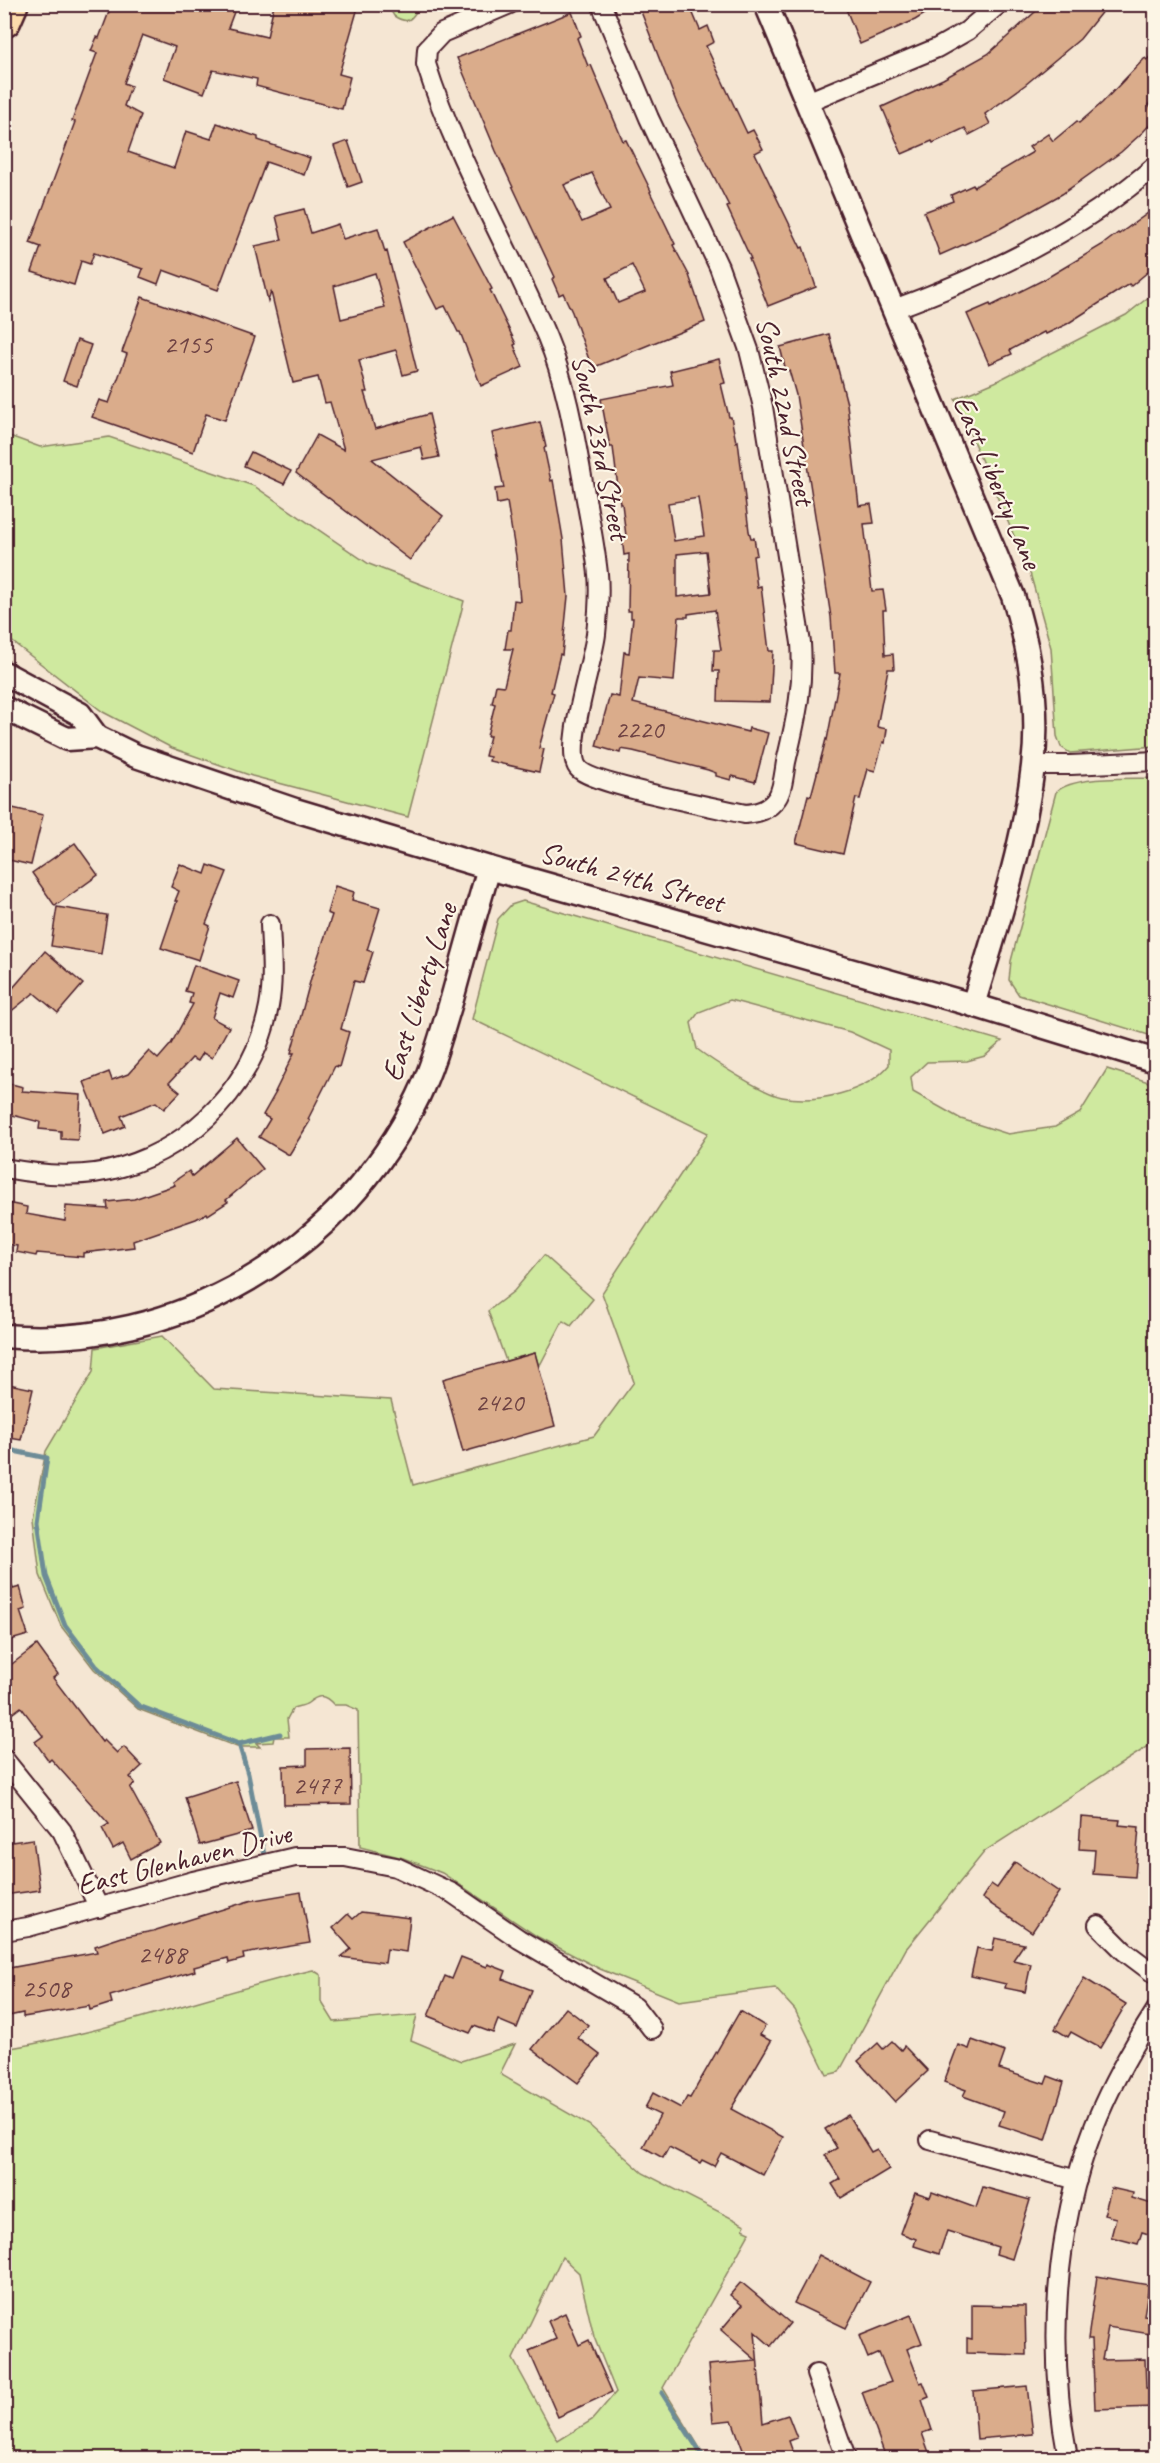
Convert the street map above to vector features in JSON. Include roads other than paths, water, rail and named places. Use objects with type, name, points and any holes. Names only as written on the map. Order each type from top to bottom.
[{"type":"highway","points":[[4,20],[11,4]]},
{"type":"street","name":"South 23rd Street","points":[[510,4],[442,33],[427,49],[426,63],[482,202],[546,336],[564,386],[573,425],[596,557],[598,586],[596,635],[574,737],[572,759],[579,770]]},
{"type":"street","name":"South 22nd Street","points":[[579,770],[603,781],[745,814],[764,811],[778,798],[801,699],[803,670],[801,643],[763,407],[746,340],[719,267],[649,118],[601,4]]},
{"type":"street","name":"East Liberty Lane","points":[[766,4],[1013,596],[1019,616],[1030,670],[1035,736],[1034,765],[1023,828],[973,1005]]},
{"type":"street","points":[[807,102],[938,48],[967,31],[999,4]]},
{"type":"street","points":[[894,309],[940,291],[1059,234],[1102,207],[1155,165]]},
{"type":"street","name":"South 24th Street","points":[[4,673],[80,714],[97,737],[136,756],[214,784],[489,868],[973,1005],[1155,1060]]},
{"type":"street","name":"South 24th Street","points":[[4,708],[67,739],[97,737]]},
{"type":"street","points":[[1034,765],[1155,760]]},
{"type":"street","name":"East Liberty Lane","points":[[4,1336],[58,1337],[96,1334],[179,1312],[214,1299],[273,1266],[321,1227],[375,1168],[418,1097],[439,1043],[489,868]]},
{"type":"street","points":[[4,1168],[43,1175],[74,1175],[122,1168],[173,1144],[212,1114],[242,1076],[255,1052],[263,1029],[272,981],[270,924]]},
{"type":"street","points":[[4,1759],[62,1832],[99,1908]]},
{"type":"street","name":"East Glenhaven Drive","points":[[4,1931],[28,1927],[193,1881],[295,1857],[345,1857],[387,1865],[452,1893],[519,1939],[636,2007],[652,2029]]},
{"type":"street","points":[[1098,1926],[1124,1951],[1155,1975]]},
{"type":"street","points":[[1068,2458],[1059,2402],[1056,2309],[1062,2259],[1077,2180],[1095,2126],[1139,2037],[1155,2010]]},
{"type":"street","points":[[930,2140],[1077,2180]]},
{"type":"street","points":[[816,2374],[846,2458]]},
{"type":"waterway","points":[[4,1449],[47,1458],[38,1520],[46,1576],[65,1625],[96,1666],[139,1706],[239,1744],[248,1774],[265,1860]]},
{"type":"waterway","points":[[239,1744],[280,1734]]},
{"type":"waterway","points":[[662,2393],[704,2458]]}]
